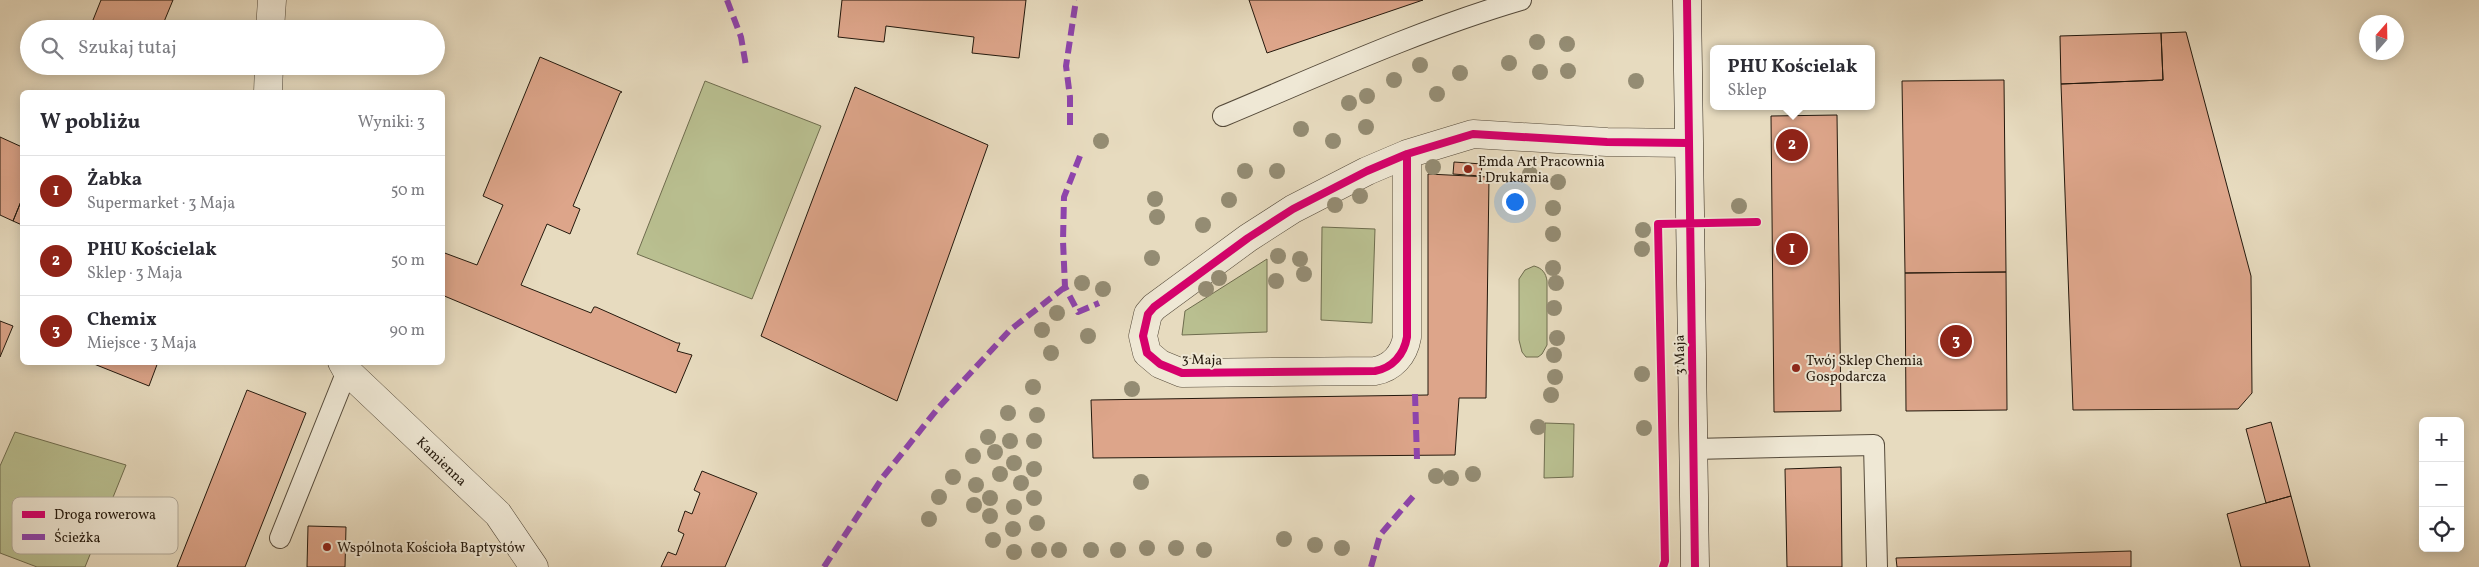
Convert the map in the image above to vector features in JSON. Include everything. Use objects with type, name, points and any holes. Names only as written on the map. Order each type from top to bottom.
[{"type":"street","points":[[271,20],[272,0]]},
{"type":"street","name":"3 Maja","points":[[1687,0],[1694,567]]},
{"type":"street","points":[[268,90],[269,75]]},
{"type":"street","name":"3 Maja","points":[[1407,154],[1407,337],[1400,356],[1392,364],[1385,369],[1374,371],[1182,373],[1160,364],[1148,353],[1143,336],[1144,325],[1148,314],[1161,300],[1248,238],[1293,209],[1367,171],[1407,154],[1473,134],[1607,142],[1688,143]]},
{"type":"street","name":"Kamienna","points":[[344,367],[498,514],[534,567]]},
{"type":"lane","points":[[1223,116],[1371,54],[1521,0]]},
{"type":"lane","points":[[280,538],[344,367]]},
{"type":"lane","points":[[1693,449],[1874,445],[1877,567]]},
{"type":"green space","points":[[705,81],[821,126],[752,299],[637,254]]},
{"type":"green space","points":[[1322,227],[1375,229],[1372,323],[1321,320]]},
{"type":"green space","points":[[1267,259],[1267,332],[1182,335],[1185,311]]},
{"type":"green space","points":[[1534,266],[1543,271],[1547,281],[1547,345],[1538,357],[1526,357],[1522,352],[1519,340],[1519,279],[1525,270]]},
{"type":"green space","points":[[1545,423],[1574,424],[1573,477],[1544,478]]},
{"type":"green space","points":[[15,432],[126,465],[113,497],[12,497],[12,554],[90,554],[85,567],[37,567],[0,553],[0,466]]},
{"type":"building","points":[[101,0],[173,0],[165,20],[93,20]]},
{"type":"building","points":[[842,0],[1026,0],[1019,58],[972,53],[974,37],[886,26],[884,42],[838,37]]},
{"type":"building","points":[[1249,0],[1423,0],[1267,53]]},
{"type":"building","points":[[2186,32],[2251,276],[2252,393],[2238,409],[2073,410],[2061,84],[2163,80],[2161,33]]},
{"type":"building","points":[[2161,33],[2163,80],[2061,84],[2060,36]]},
{"type":"building","points":[[540,57],[622,92],[573,206],[580,209],[570,234],[547,224],[521,285],[591,313],[594,307],[596,307],[680,343],[677,351],[692,355],[676,393],[445,296],[445,253],[477,265],[503,205],[483,196]]},
{"type":"building","points":[[2004,80],[2006,272],[1905,273],[1902,81]]},
{"type":"building","points":[[855,87],[988,145],[897,401],[761,336]]},
{"type":"building","points":[[1837,115],[1841,411],[1774,412],[1771,116]]},
{"type":"building","points":[[0,137],[20,146],[20,204],[13,221],[0,215]]},
{"type":"building","name":"Emda Art Pracownia i Drukarnia","points":[[1454,162],[1482,164],[1481,176],[1453,174]]},
{"type":"building","points":[[1428,174],[1489,177],[1486,398],[1459,398],[1455,455],[1093,458],[1091,400],[1428,395]]},
{"type":"building","points":[[20,204],[20,224],[13,221]]},
{"type":"building","points":[[2006,272],[2007,410],[1906,411],[1905,273]]},
{"type":"building","points":[[0,321],[13,326],[0,357]]},
{"type":"building","points":[[96,365],[157,365],[149,386]]},
{"type":"building","points":[[247,390],[306,413],[245,567],[177,567]]},
{"type":"building","points":[[2271,422],[2291,496],[2266,503],[2246,429]]},
{"type":"building","points":[[1841,467],[1842,567],[1787,567],[1785,469]]},
{"type":"building","points":[[702,471],[757,493],[725,567],[661,567],[668,552],[676,555],[684,534],[678,531],[685,511],[692,514],[700,493],[694,490]]},
{"type":"building","points":[[2291,496],[2310,567],[2241,567],[2227,514]]},
{"type":"building","name":"Wspólnota Kościoła Baptystów","points":[[308,526],[346,527],[345,567],[307,567]]},
{"type":"building","points":[[2131,551],[2131,567],[1897,567],[1896,558]]},
{"type":"marked path","points":[[727,0],[741,37],[746,66]]},
{"type":"marked path","points":[[1070,125],[1070,97],[1066,66],[1076,0]]},
{"type":"marked path","points":[[1080,156],[1064,197],[1065,287],[1078,312],[1099,303]]},
{"type":"marked path","points":[[824,567],[883,477],[939,407],[1010,330],[1065,287]]},
{"type":"marked path","points":[[1415,394],[1417,459]]},
{"type":"marked path","points":[[1371,567],[1380,535],[1416,493]]},
{"type":"cycle path","points":[[1687,0],[1695,567]]},
{"type":"cycle path","points":[[1407,154],[1407,337],[1400,355],[1392,364],[1375,371],[1182,373],[1160,364],[1147,353],[1143,336],[1148,314],[1154,307],[1248,238],[1293,209],[1367,171],[1407,154],[1473,134],[1607,142],[1688,143]]},
{"type":"cycle path","points":[[1663,567],[1665,561],[1658,224],[1757,222]]},
{"type":"place","name":"PHU Kościelak","points":[[1792,145]]},
{"type":"place","name":"Emda Art Pracownia i Drukarnia","points":[[1468,169]]},
{"type":"place","name":"Żabka","points":[[1792,249]]},
{"type":"place","name":"Chemix","points":[[1956,341]]},
{"type":"place","name":"Twój Sklep Chemia Gospodarcza","points":[[1796,368]]},
{"type":"place","name":"Wspólnota Kościoła Baptystów","points":[[327,547]]}]
